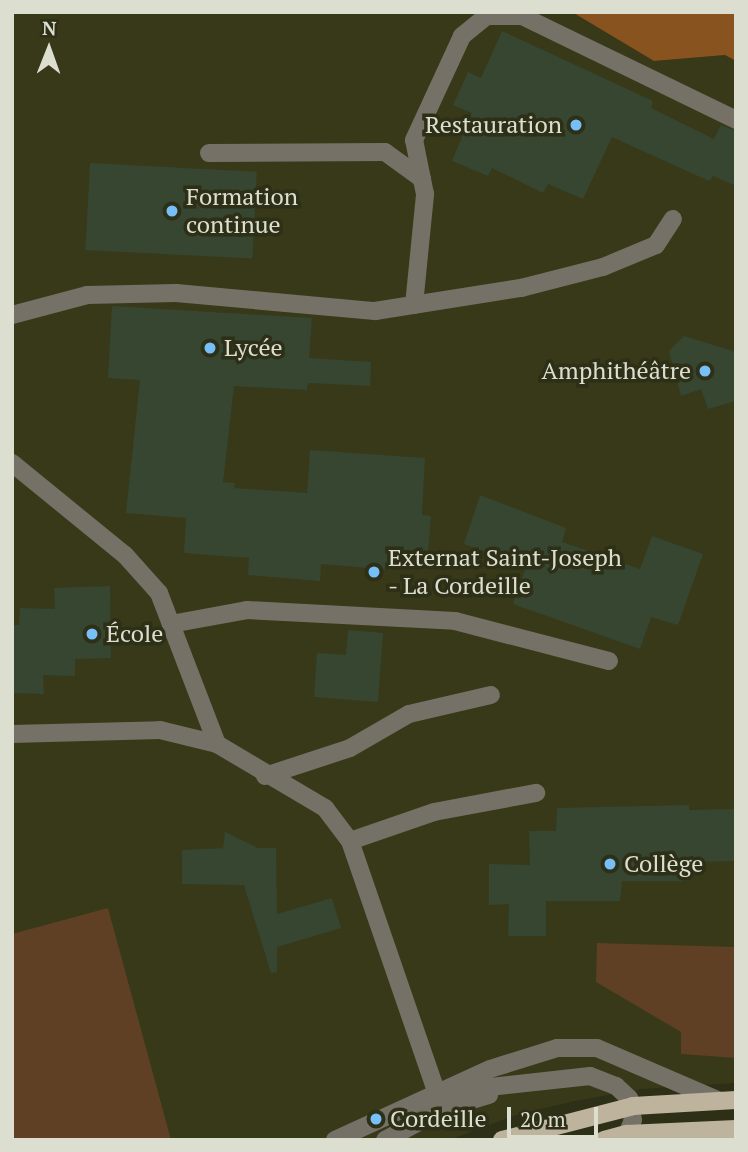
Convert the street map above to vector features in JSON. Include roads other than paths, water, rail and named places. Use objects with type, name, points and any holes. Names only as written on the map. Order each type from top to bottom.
[{"type":"main road","points":[[502,1140],[633,1106],[727,1100]]},
{"type":"main road","points":[[604,1140],[627,1134],[729,1129]]},
{"type":"lane","points":[[414,305],[425,194],[414,139],[462,36],[487,16],[522,16],[736,120]]},
{"type":"lane","points":[[209,153],[385,152],[422,179]]},
{"type":"lane","points":[[12,315],[88,295],[176,293],[375,311],[521,288],[603,267],[656,245],[673,219]]},
{"type":"lane","points":[[12,463],[125,555],[159,593],[216,744]]},
{"type":"lane","points":[[171,624],[247,610],[455,621],[609,661]]},
{"type":"lane","points":[[265,776],[350,748],[409,714],[491,695]]},
{"type":"lane","points":[[12,734],[160,730],[216,744],[265,776],[325,808],[350,841],[436,1093]]},
{"type":"lane","points":[[350,841],[434,812],[536,793]]},
{"type":"lane","points":[[335,1140],[489,1069],[557,1048],[597,1048],[727,1100]]},
{"type":"lane","points":[[436,1093],[590,1076],[617,1086],[633,1106],[627,1134]]},
{"type":"lane","points":[[385,1140],[445,1108],[532,1081]]},
{"type":"place","name":"Restauration","points":[[576,125]]},
{"type":"place","name":"Formation continue","points":[[172,211]]},
{"type":"place","name":"Lycée","points":[[210,348]]},
{"type":"place","name":"Amphithéâtre","points":[[705,371]]},
{"type":"place","name":"Externat Saint-Joseph - La Cordeille","points":[[374,572]]},
{"type":"place","name":"École","points":[[92,634]]},
{"type":"place","name":"Collège","points":[[610,864]]},
{"type":"place","name":"Cordeille","points":[[376,1119]]}]
